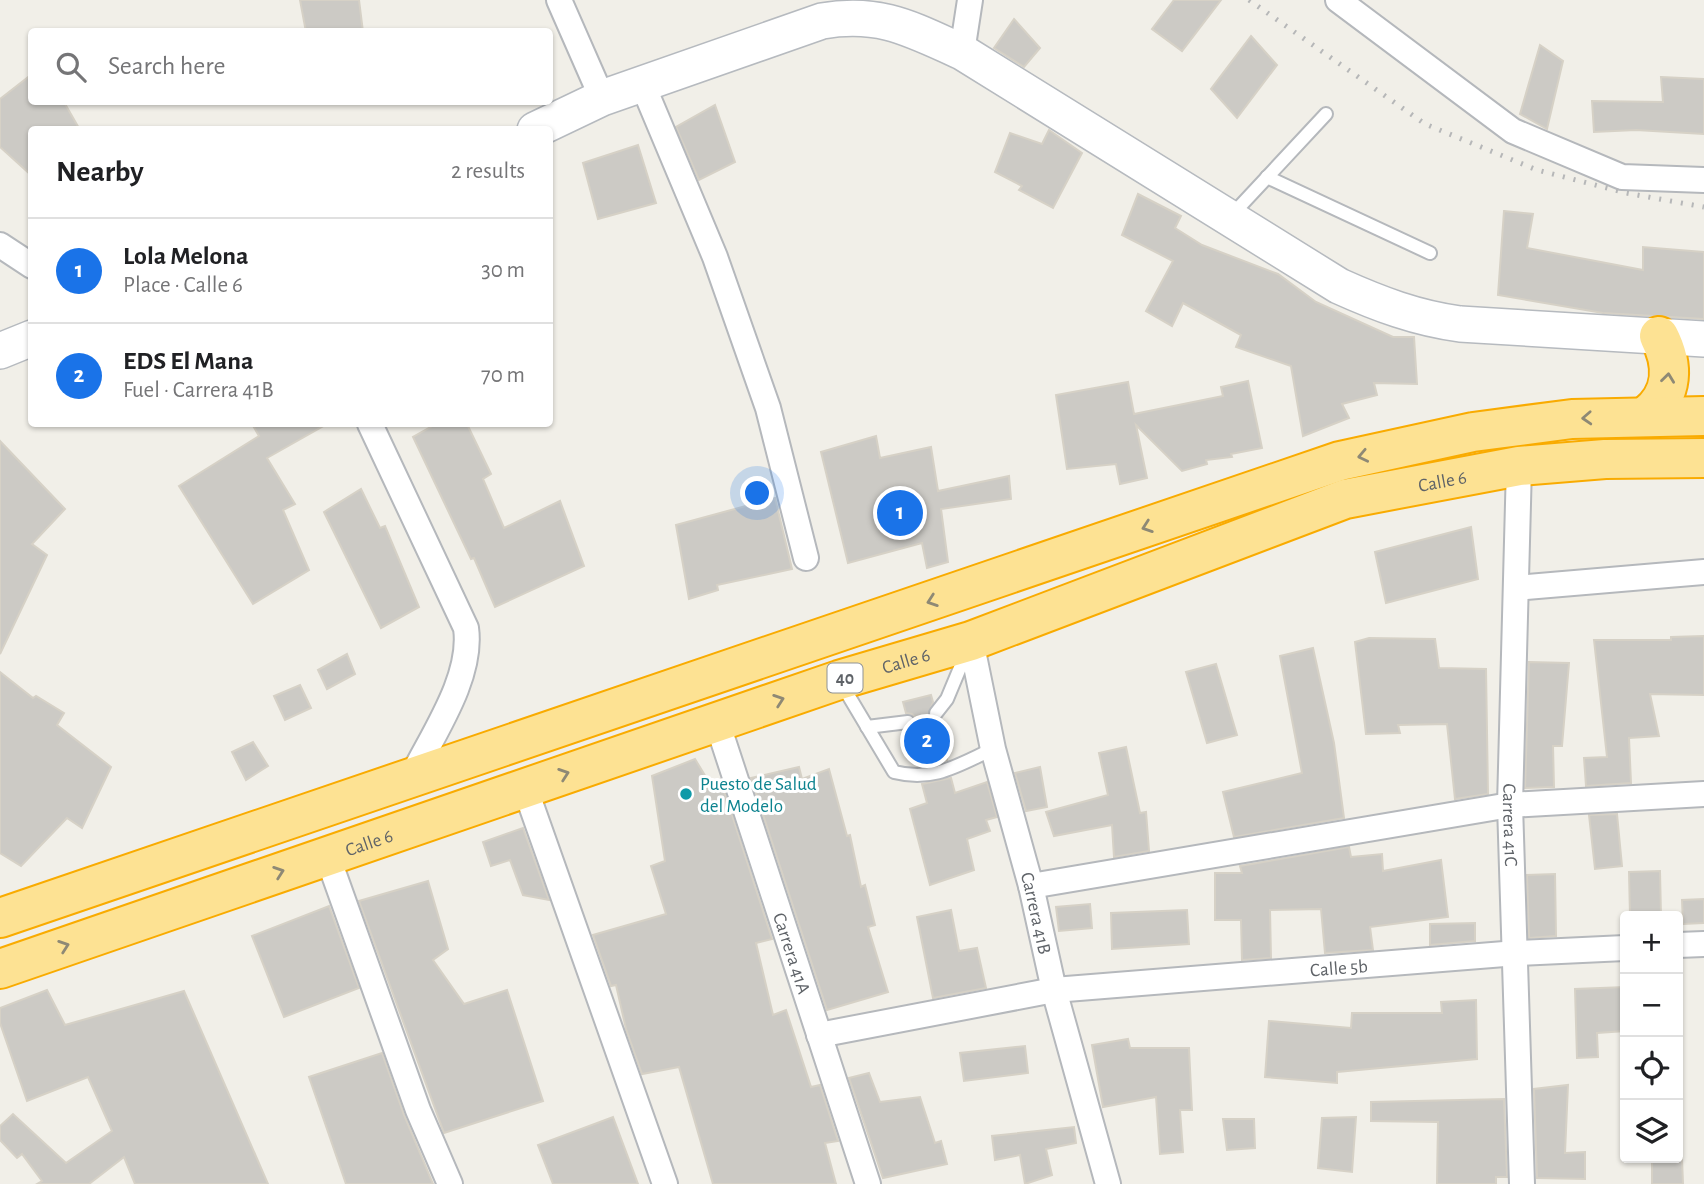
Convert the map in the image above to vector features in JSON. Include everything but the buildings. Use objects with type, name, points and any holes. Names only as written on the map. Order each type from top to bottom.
[{"type":"highway","points":[[1647,415],[1659,406],[1671,371],[1667,352],[1659,336]]},
{"type":"highway","name":"Calle 6","points":[[0,918],[1340,461],[1473,432],[1572,419],[1647,415],[1704,416]]},
{"type":"highway","name":"Calle 6","points":[[0,969],[839,680],[971,641],[1345,499],[1519,466],[1605,459],[1704,458]]},
{"type":"main road","points":[[544,126],[642,83],[822,21],[850,16],[898,23],[962,52],[1339,286],[1423,319],[1704,338]]},
{"type":"main road","points":[[0,351],[28,340]]},
{"type":"street","points":[[559,0],[603,98]]},
{"type":"street","points":[[962,52],[970,0]]},
{"type":"street","points":[[1338,0],[1513,131],[1622,177],[1704,180]]},
{"type":"street","points":[[642,83],[715,257],[768,408],[806,558]]},
{"type":"street","points":[[0,245],[28,263]]},
{"type":"street","points":[[371,427],[466,628],[468,648],[464,670],[411,778]]},
{"type":"street","name":"Carrera 41C","points":[[1519,466],[1510,805],[1517,953],[1522,1184]]},
{"type":"street","points":[[1516,588],[1704,572]]},
{"type":"street","name":"Carrera 41B","points":[[971,641],[993,750],[1031,886],[1054,990],[1108,1184]]},
{"type":"street","name":"Carrera 41A","points":[[717,722],[869,1184]]},
{"type":"street","points":[[525,788],[665,1184]]},
{"type":"street","points":[[1031,886],[1510,805],[1704,794]]},
{"type":"street","points":[[327,855],[414,1097],[450,1184]]},
{"type":"street","points":[[1683,945],[1704,944]]},
{"type":"street","name":"Calle 5b","points":[[819,1035],[1054,990],[1517,953],[1620,948]]},
{"type":"lane","points":[[1229,218],[1326,114]]},
{"type":"lane","points":[[1267,177],[1430,253]]},
{"type":"lane","points":[[936,713],[947,699],[971,641]]},
{"type":"lane","points":[[839,680],[894,772],[916,778],[944,772],[993,750]]},
{"type":"lane","points":[[867,727],[908,722]]},
{"type":"railway","points":[[1249,0],[1425,124],[1537,170],[1626,193],[1704,207]]},
{"type":"place","name":"Lola Melona","points":[[900,513]]},
{"type":"place","name":"EDS El Mana","points":[[927,741]]},
{"type":"place","name":"Puesto de Salud del Modelo","points":[[686,794]]}]
